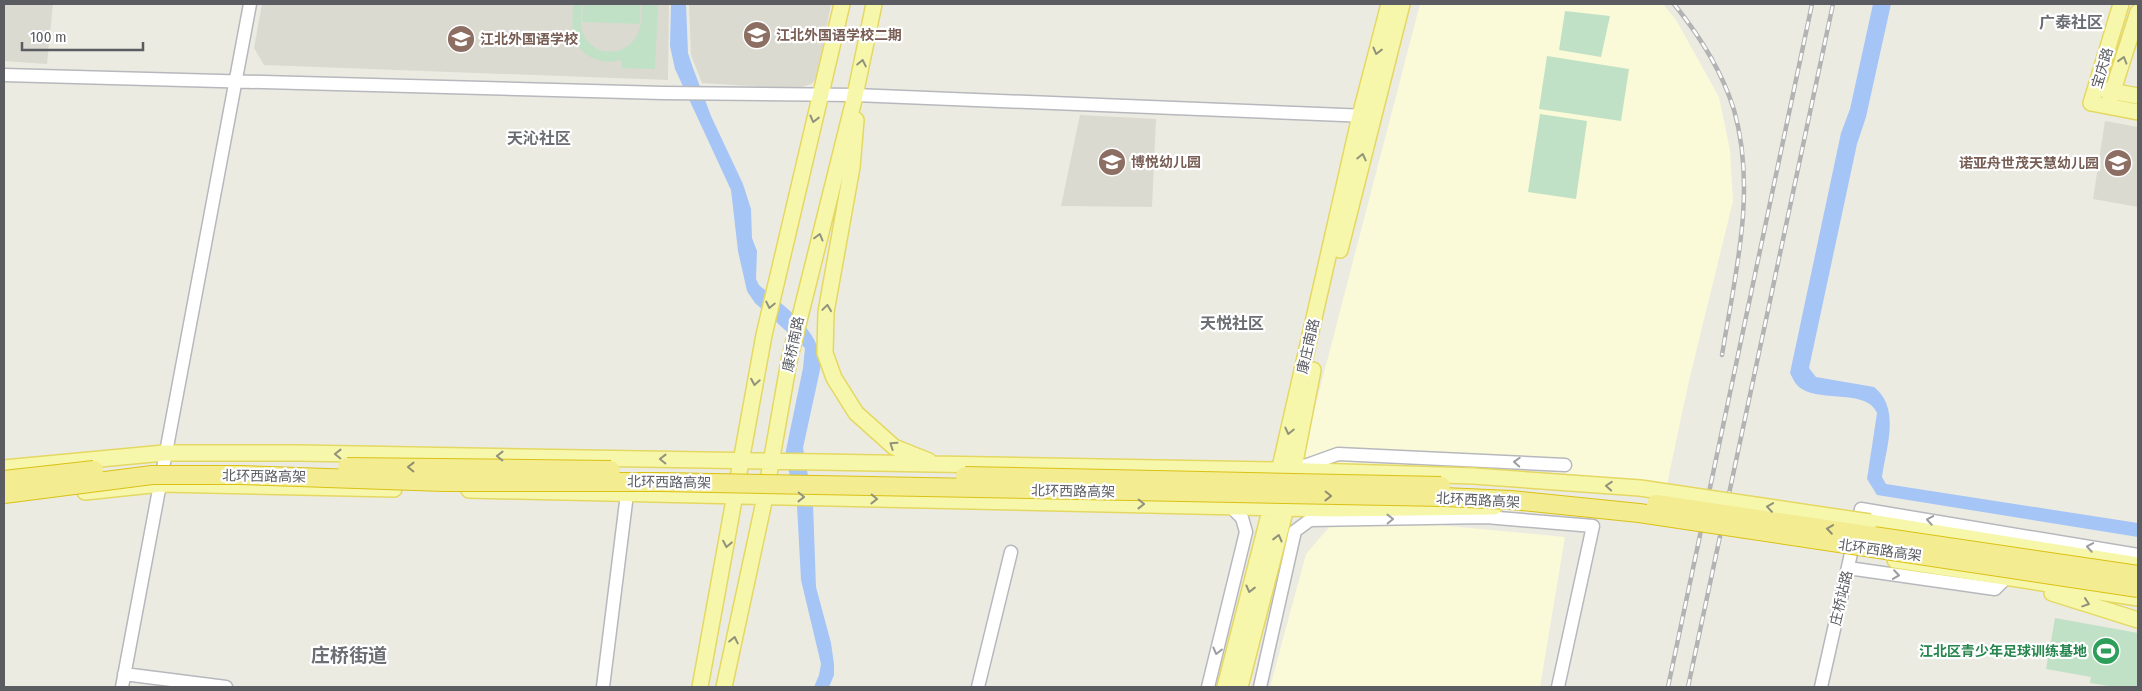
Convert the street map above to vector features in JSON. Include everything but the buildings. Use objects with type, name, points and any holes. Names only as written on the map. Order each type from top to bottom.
[{"type":"highway","name":"北环西路高架","points":[[4,480],[150,464],[631,470],[1435,485],[1639,502],[2138,575]]},
{"type":"highway","name":"北环西路高架","points":[[4,494],[152,475],[239,474],[444,482],[698,482],[1512,500],[1639,513],[2138,588]]},
{"type":"main road","points":[[700,687],[764,334],[842,4]]},
{"type":"main road","name":"康桥南路","points":[[724,687],[771,497],[789,360],[854,98],[874,4]]},
{"type":"main road","name":"康庄南路","points":[[1240,687],[1286,470],[1321,330],[1389,4]]},
{"type":"main road","name":"康庄南路","points":[[1366,116],[1402,4]]},
{"type":"main road","name":"宝庆路","points":[[2121,4],[2091,103],[2108,106],[2138,12]]},
{"type":"main road","points":[[2096,88],[2138,96]]},
{"type":"main road","points":[[854,98],[856,127],[852,167],[826,312],[825,353],[834,378],[856,413],[894,447],[937,465]]},
{"type":"main road","points":[[2108,106],[2138,112]]},
{"type":"main road","points":[[4,468],[164,453],[299,453],[1286,470],[1473,476],[1640,488],[1870,522],[2138,565]]},
{"type":"main road","points":[[4,501],[158,484],[1332,509],[1495,507],[1638,521],[2138,598]]},
{"type":"main road","name":"康庄南路","points":[[1225,687],[1278,507]]},
{"type":"main road","points":[[2006,578],[2138,620]]},
{"type":"street","points":[[122,687],[158,484],[250,4]]},
{"type":"street","points":[[4,75],[820,96],[1366,116]]},
{"type":"street","points":[[1286,470],[1338,454],[1565,465]]},
{"type":"street","points":[[603,687],[627,494]]},
{"type":"street","points":[[1208,687],[1246,532],[1242,518],[1230,506]]},
{"type":"street","points":[[1278,507],[1295,531]]},
{"type":"street","name":"庄桥站路","points":[[1821,687],[1861,508],[2138,555]]},
{"type":"street","points":[[1260,687],[1295,531],[1310,520],[1486,517],[1593,526],[1558,687]]},
{"type":"street","points":[[978,687],[1011,552]]},
{"type":"street","points":[[1848,568],[1995,589],[2006,578]]},
{"type":"street","points":[[124,674],[226,687]]},
{"type":"shaded area","points":[[4,4],[53,4],[47,64],[4,61]]},
{"type":"shaded area","name":"江北外国语学校","points":[[262,4],[669,4],[668,80],[264,65],[254,48]]},
{"type":"shaded area","points":[[573,4],[582,4],[581,28],[589,43],[604,51],[613,52],[628,46],[635,39],[641,25],[641,4],[658,4],[655,69],[622,68],[621,60],[607,62],[592,58],[586,54],[576,43],[574,36],[572,24]]},
{"type":"shaded area","points":[[583,4],[640,4],[640,24],[582,22]]},
{"type":"shaded area","name":"江北外国语学校二期","points":[[689,4],[831,4],[817,78],[811,84],[796,89],[702,83],[691,55]]},
{"type":"shaded area","points":[[1420,4],[1663,4],[1676,20],[1719,97],[1730,150],[1733,201],[1688,385],[1667,484],[1532,470],[1392,467],[1301,461]]},
{"type":"shaded area","points":[[1565,11],[1610,16],[1601,57],[1559,50]]},
{"type":"shaded area","points":[[1547,56],[1629,69],[1621,121],[1539,109]]},
{"type":"shaded area","points":[[1540,114],[1587,121],[1576,199],[1528,192]]},
{"type":"shaded area","name":"博悦幼儿园","points":[[1080,115],[1156,119],[1152,207],[1061,206]]},
{"type":"shaded area","name":"诺亚舟世茂天慧幼儿园","points":[[2105,121],[2138,127],[2138,207],[2093,199]]},
{"type":"shaded area","points":[[1428,524],[1565,537],[1540,687],[1270,687],[1306,554],[1331,525]]},
{"type":"shaded area","name":"江北区青少年足球训练基地","points":[[2055,618],[2138,633],[2138,687],[2115,687],[2090,683],[2091,677],[2046,669]]},
{"type":"water","points":[[671,4],[686,4],[688,53],[711,116],[743,184],[751,209],[752,238],[757,251],[756,279],[759,285],[791,312],[810,332],[820,356],[820,370],[803,448],[813,503],[816,587],[831,643],[834,664],[834,675],[829,687],[814,687],[821,664],[801,580],[797,506],[785,455],[803,368],[805,348],[755,303],[747,291],[738,251],[731,190],[675,69],[670,46]]},
{"type":"water","points":[[1873,4],[1891,4],[1866,117],[1857,144],[1809,368],[1816,377],[1874,387],[1882,396],[1887,406],[1890,429],[1882,477],[1886,484],[2138,523],[2138,537],[1877,495],[1867,479],[1877,413],[1872,406],[1864,401],[1854,398],[1821,395],[1802,389],[1790,373],[1841,133],[1850,109]]},
{"type":"railway","points":[[1674,4],[1701,41],[1723,81],[1734,110],[1741,140],[1744,171],[1742,232],[1722,355]]},
{"type":"railway","points":[[1668,687],[1812,4]]},
{"type":"railway","points":[[1688,687],[1833,4]]},
{"type":"place","name":"江北外国语学校二期","points":[[757,35]]},
{"type":"place","name":"江北外国语学校","points":[[461,39]]},
{"type":"place","name":"博悦幼儿园","points":[[1112,162]]},
{"type":"place","name":"诺亚舟世茂天慧幼儿园","points":[[2118,163]]},
{"type":"place","name":"江北区青少年足球训练基地","points":[[2106,651]]},
{"type":"district","name":"广泰社区","points":[[2071,22]]},
{"type":"district","name":"天沁社区","points":[[539,138]]},
{"type":"district","name":"天悦社区","points":[[1232,323]]},
{"type":"district","name":"庄桥街道","points":[[349,655]]}]
